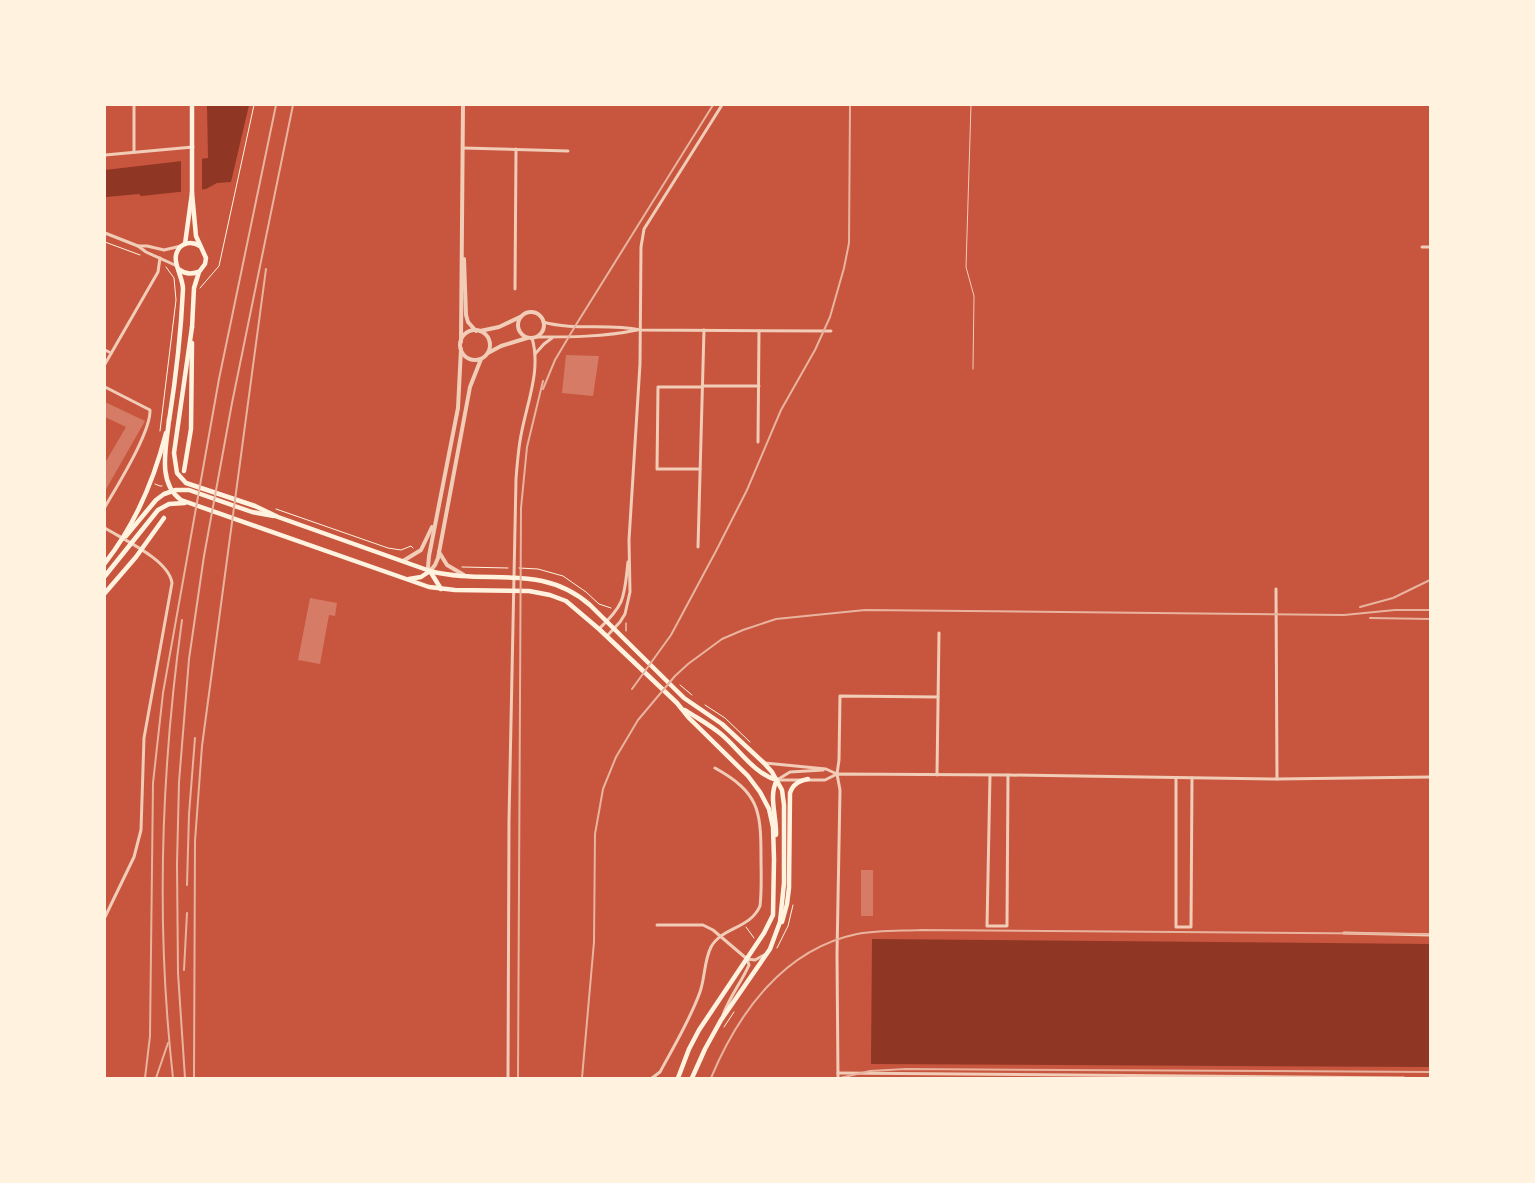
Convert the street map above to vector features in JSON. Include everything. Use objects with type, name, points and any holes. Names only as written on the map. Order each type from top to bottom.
[{"type":"main road","points":[[184,471],[191,428],[194,288],[206,258],[196,236],[192,193],[192,105]]},
{"type":"main road","points":[[186,503],[172,491],[165,472],[182,304],[182,283],[176,254],[183,245],[192,193]]},
{"type":"main road","points":[[183,245],[192,243],[200,246]]},
{"type":"main road","points":[[178,268],[186,274],[199,272]]},
{"type":"main road","points":[[192,327],[174,454],[177,473],[183,480],[254,506],[278,517],[430,571],[468,578],[529,578],[546,581],[572,591],[608,621],[684,698],[722,724],[772,772],[783,796],[784,831],[783,904],[772,950],[764,955],[721,1020],[704,1049],[692,1078]]},
{"type":"main road","points":[[105,563],[128,532],[151,483],[169,419]]},
{"type":"main road","points":[[128,532],[156,500],[172,491],[180,489],[252,512],[278,517]]},
{"type":"main road","points":[[105,576],[151,518],[163,507],[176,502],[186,503],[405,579],[441,589],[529,591],[550,595],[566,601],[607,636],[677,703],[689,718],[748,776],[760,792],[768,809],[773,827],[774,904],[770,923],[699,1030],[689,1049],[678,1078]]},
{"type":"main road","points":[[105,593],[136,558],[164,518]]},
{"type":"main road","points":[[405,579],[422,578],[430,571]]},
{"type":"main road","points":[[430,571],[441,589]]},
{"type":"main road","points":[[682,708],[721,735],[761,773],[777,780]]},
{"type":"main road","points":[[776,933],[785,914],[789,888],[790,793],[798,782],[808,779]]},
{"type":"main road","points":[[774,859],[776,820],[773,792],[777,780]]},
{"type":"street","points":[[134,105],[134,152]]},
{"type":"street","points":[[430,571],[428,567],[429,556],[435,521],[458,408],[461,349],[463,105]]},
{"type":"street","points":[[607,636],[625,614],[629,601],[629,551],[640,330],[641,247],[644,229],[722,105]]},
{"type":"street","points":[[105,155],[193,147]]},
{"type":"street","points":[[463,148],[568,151]]},
{"type":"street","points":[[515,289],[516,149]]},
{"type":"street","points":[[105,233],[138,246],[178,268]]},
{"type":"street","points":[[462,240],[465,267],[465,308],[468,322],[488,339],[489,348],[486,354]]},
{"type":"street","points":[[138,246],[164,250],[183,245]]},
{"type":"street","points":[[1422,247],[1430,247]]},
{"type":"street","points":[[105,364],[158,272],[160,258]]},
{"type":"street","points":[[461,342],[466,333],[499,327],[528,312],[540,316],[544,322],[566,327],[624,326],[640,330]]},
{"type":"street","points":[[522,316],[518,325],[523,336],[532,338],[542,331],[544,322]]},
{"type":"street","points":[[430,571],[435,565],[439,552],[470,387],[481,359],[486,354],[507,343],[532,338],[624,333],[640,330],[831,331]]},
{"type":"street","points":[[698,547],[704,330]]},
{"type":"street","points":[[758,442],[759,331]]},
{"type":"street","points":[[535,355],[552,337]]},
{"type":"street","points":[[508,1078],[509,820],[516,479],[520,440],[532,389],[535,355],[532,338]]},
{"type":"street","points":[[461,349],[463,354],[469,359],[481,359]]},
{"type":"street","points":[[105,350],[111,353]]},
{"type":"street","points":[[700,470],[657,469],[658,387],[759,386]]},
{"type":"street","points":[[105,387],[150,410],[151,416],[142,438],[105,507]]},
{"type":"street","points":[[405,561],[425,545],[435,521]]},
{"type":"street","points":[[105,528],[153,558],[169,574],[172,583],[144,738],[140,837],[134,857],[105,917]]},
{"type":"street","points":[[599,629],[616,613],[622,602],[629,551]]},
{"type":"street","points":[[439,552],[448,566],[468,578]]},
{"type":"street","points":[[1276,588],[1277,779]]},
{"type":"street","points":[[937,775],[939,633]]},
{"type":"street","points":[[938,696],[840,696],[837,774],[840,790],[838,1076],[1404,1078]]},
{"type":"street","points":[[764,763],[826,769],[837,774],[1277,779],[1430,777]]},
{"type":"street","points":[[652,1078],[660,1072],[689,1017],[701,988],[712,945],[730,930],[745,924],[754,917],[760,906],[760,816],[749,794],[732,778],[715,768]]},
{"type":"street","points":[[777,780],[790,772],[826,769]]},
{"type":"street","points":[[777,780],[825,780],[837,774]]},
{"type":"street","points":[[990,775],[987,926],[1007,926],[1008,775]]},
{"type":"street","points":[[1176,778],[1176,927],[1191,927],[1192,778]]},
{"type":"street","points":[[657,925],[703,925],[713,930],[747,959],[755,960],[764,955]]},
{"type":"street","points":[[1344,933],[1430,935]]},
{"type":"street","points":[[721,1020],[732,992],[749,965],[747,959]]},
{"type":"lane","points":[[971,105],[966,267],[974,296],[973,369]]},
{"type":"path","points":[[200,288],[219,266],[254,105]]},
{"type":"path","points":[[105,242],[140,255]]},
{"type":"path","points":[[160,263],[169,270],[174,278],[176,287],[173,328],[160,432]]},
{"type":"path","points":[[268,506],[388,548],[398,550],[411,546],[417,553]]},
{"type":"path","points":[[457,566],[508,568]]},
{"type":"path","points":[[529,568],[542,569],[563,576],[599,604],[609,606]]},
{"type":"path","points":[[626,622],[626,633]]},
{"type":"path","points":[[772,950],[785,931],[793,908]]},
{"type":"path","points":[[745,924],[751,935],[759,941]]},
{"type":"path","points":[[722,1030],[738,1007]]},
{"type":"shaded area","points":[[207,105],[249,105],[231,182],[217,183],[206,189],[105,200],[105,170],[208,158]]},
{"type":"shaded area","points":[[872,939],[1430,944],[1430,1067],[871,1064]]},
{"type":"pier","points":[[202,157],[202,192],[181,192],[181,160]]},
{"type":"pier","points":[[139,194],[143,198],[105,201],[106,197]]},
{"type":"building","points":[[566,355],[599,356],[593,396],[562,393]]},
{"type":"building","points":[[105,402],[145,421],[105,491],[105,463],[126,427],[105,417]]},
{"type":"building","points":[[310,598],[337,603],[335,616],[329,615],[320,664],[298,660]]},
{"type":"building","points":[[861,870],[873,870],[873,916],[861,916]]},
{"type":"railway","points":[[145,1078],[150,1036],[153,783],[163,693],[219,379],[276,105]]},
{"type":"railway","points":[[185,1078],[178,973],[177,864],[179,782],[189,659],[204,556],[232,403],[293,105]]},
{"type":"railway","points":[[543,389],[555,360],[574,328],[713,105]]},
{"type":"railway","points":[[632,689],[671,635],[716,551],[747,490],[781,410],[815,350],[830,317],[849,243],[850,105]]},
{"type":"railway","points":[[194,1078],[195,841],[202,746],[266,269]]},
{"type":"railway","points":[[518,1078],[521,508],[527,447],[543,381]]},
{"type":"railway","points":[[1360,607],[1393,598],[1430,580]]},
{"type":"railway","points":[[582,1078],[594,942],[595,834],[603,789],[616,757],[638,720],[675,676],[722,639],[776,619],[865,610],[1344,615],[1395,610],[1430,610]]},
{"type":"railway","points":[[1370,618],[1430,619]]},
{"type":"railway","points":[[173,1078],[164,964],[163,849],[169,734],[182,620]]},
{"type":"railway","points":[[187,885],[189,814],[195,738]]},
{"type":"railway","points":[[184,970],[187,913]]},
{"type":"railway","points":[[711,1078],[735,1030],[767,987],[786,969],[807,954],[831,942],[857,934],[921,930],[1430,934]]},
{"type":"railway","points":[[156,1078],[168,1043]]},
{"type":"railway","points":[[840,1078],[870,1071],[906,1069],[1430,1072]]}]
